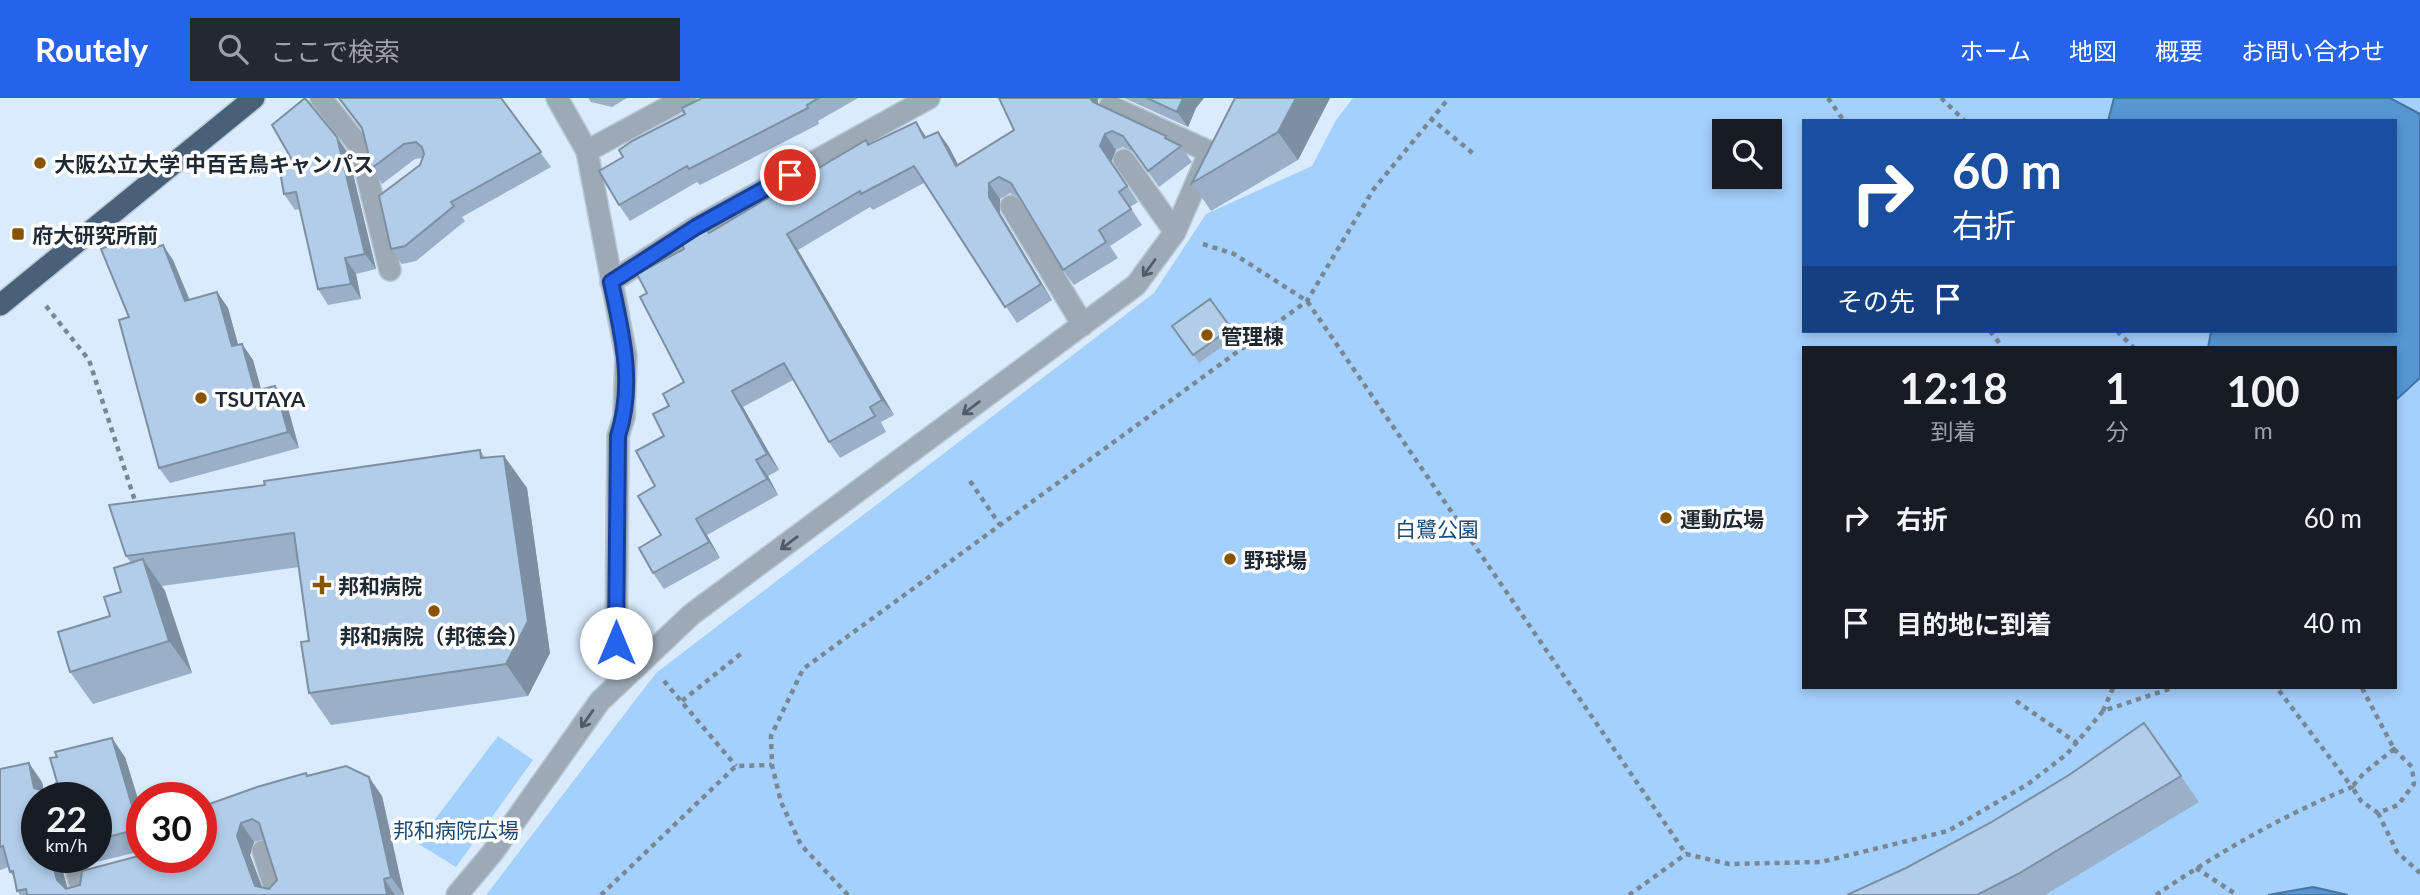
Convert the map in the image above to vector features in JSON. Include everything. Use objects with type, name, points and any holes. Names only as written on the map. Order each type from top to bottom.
[{"type":"highway","points":[[0,305],[254,98]]},
{"type":"street","points":[[321,98],[360,147],[390,270]]},
{"type":"street","points":[[557,98],[587,151],[626,356],[624,417],[618,436],[616,643],[633,669]]},
{"type":"street","points":[[587,151],[685,98]]},
{"type":"street","points":[[611,282],[696,227],[929,98]]},
{"type":"street","points":[[1110,106],[1210,152]]},
{"type":"street","points":[[457,895],[493,852],[600,701],[692,614],[1136,285],[1175,232],[1220,131]]},
{"type":"street","points":[[1124,160],[1175,232]]},
{"type":"street","points":[[375,206],[394,192]]},
{"type":"street","points":[[1010,206],[1083,325]]},
{"type":"street","points":[[263,851],[277,895]]},
{"type":"street","points":[[81,888],[103,874]]},
{"type":"path","points":[[848,895],[801,845],[781,802],[772,765],[771,736],[803,669],[1307,301],[1373,190],[1449,98]]},
{"type":"path","points":[[1828,98],[1843,119]]},
{"type":"path","points":[[1941,98],[1963,119]]},
{"type":"path","points":[[1430,118],[1475,155]]},
{"type":"path","points":[[1175,232],[1234,254],[1307,301],[1686,854],[1729,864],[1821,862],[1948,831],[2028,784],[2067,754],[2103,711],[2113,689]]},
{"type":"path","points":[[46,306],[89,360],[141,519]]},
{"type":"path","points":[[2119,333],[2132,346]]},
{"type":"path","points":[[970,481],[1000,525]]},
{"type":"path","points":[[682,701],[743,652]]},
{"type":"path","points":[[633,669],[656,673],[736,766]]},
{"type":"path","points":[[2103,711],[2169,689]]},
{"type":"path","points":[[2278,689],[2361,801],[2378,813],[2397,852],[2420,873]]},
{"type":"path","points":[[2363,689],[2394,749],[2412,767],[2417,784],[2398,805],[2378,813]]},
{"type":"path","points":[[2016,701],[2077,743]]},
{"type":"path","points":[[2156,895],[2196,867],[2305,806],[2352,787],[2364,773],[2394,749]]},
{"type":"path","points":[[601,895],[736,766],[772,765]]},
{"type":"path","points":[[1629,895],[1686,854]]},
{"type":"path","points":[[2196,867],[2237,895]]},
{"type":"green space","name":"白鷺公園","points":[[1353,98],[2420,98],[2420,895],[486,895],[656,673],[1154,293],[1206,214],[1312,166],[1336,120]]},
{"type":"green space","name":"邦和病院広場","points":[[498,736],[533,760],[456,867],[417,843]]},
{"type":"shaded area","points":[[2114,98],[2390,98],[2420,114],[2420,378],[2397,399],[2397,346],[2208,346],[2211,333],[2397,333],[2397,119],[2109,119]]},
{"type":"shaded area","points":[[2313,887],[2348,895],[2268,895]]},
{"type":"building","points":[[305,98],[337,137],[365,254],[345,258],[351,284],[318,289],[296,192],[284,194],[278,160],[291,158],[272,125]]},
{"type":"building","points":[[339,98],[501,98],[541,152],[451,202],[454,206],[405,246],[391,249],[379,196],[420,165],[424,154],[422,147],[416,142],[404,144],[372,168],[362,128]]},
{"type":"building","points":[[702,98],[819,98],[807,105],[808,108],[689,169],[687,166],[619,205],[599,171],[623,157],[619,150],[685,114],[682,108]]},
{"type":"building","points":[[999,98],[1090,98],[1093,102],[1166,136],[1165,138],[1181,146],[1148,171],[1123,136],[1112,131],[1105,134],[1100,146],[1127,186],[1119,192],[1131,209],[1099,230],[1106,242],[1063,270],[1011,183],[999,177],[989,183],[989,197],[1041,284],[1005,307],[914,166],[861,194],[860,191],[787,234],[882,400],[870,407],[875,416],[829,442],[784,363],[732,391],[767,454],[756,460],[767,479],[696,519],[709,542],[653,573],[639,548],[661,535],[638,496],[655,486],[636,451],[664,436],[653,414],[669,406],[663,394],[684,382],[640,297],[647,293],[637,274],[684,249],[681,242],[706,229],[709,233],[866,140],[868,145],[916,122],[924,138],[938,132],[956,166],[1014,130]]},
{"type":"building","points":[[1147,98],[1183,98],[1177,112]]},
{"type":"building","points":[[1235,98],[1296,98],[1278,132],[1192,183]]},
{"type":"building","name":"TSUTAYA","points":[[146,231],[154,248],[163,245],[185,301],[217,292],[232,346],[242,344],[255,391],[275,386],[288,432],[159,468],[119,320],[129,317],[101,249]]},
{"type":"building","name":"管理棟","points":[[1210,299],[1231,328],[1193,355],[1172,326]]},
{"type":"building","name":"邦和病院（邦徳会）","points":[[480,450],[481,458],[504,456],[528,621],[506,664],[309,693],[301,642],[309,641],[294,533],[126,556],[109,505],[265,485],[264,481]]},
{"type":"building","points":[[143,559],[169,641],[70,672],[58,632],[110,616],[104,597],[121,592],[114,568]]},
{"type":"building","points":[[2144,723],[2181,776],[2018,874],[1977,895],[1847,895],[1906,868],[1990,823],[2069,775]]},
{"type":"building","points":[[112,738],[126,785],[126,832],[112,836],[112,782],[57,782],[50,758],[57,757],[55,752]]},
{"type":"building","points":[[29,763],[33,782],[21,782],[21,873],[55,873],[57,880],[66,889],[80,885],[82,873],[112,873],[112,863],[126,859],[126,873],[217,873],[217,801],[306,773],[307,776],[346,766],[369,777],[391,877],[384,879],[387,895],[27,895],[26,889],[17,891],[13,871],[10,872],[3,846],[0,847],[0,769]],"holes":[[[252,819],[259,823],[277,880],[269,889],[255,886],[237,836],[241,823]]]},
{"type":"place","name":"大阪公立大学 中百舌鳥キャンパス","points":[[40,163]]},
{"type":"place","name":"府大研究所前","points":[[18,234]]},
{"type":"place","name":"管理棟","points":[[1207,335]]},
{"type":"place","name":"TSUTAYA","points":[[201,398]]},
{"type":"place","name":"運動広場","points":[[1666,518]]},
{"type":"place","name":"野球場","points":[[1230,559]]},
{"type":"place","name":"邦和病院","points":[[322,585]]},
{"type":"place","name":"邦和病院（邦徳会）","points":[[434,611]]},
{"type":"route","points":[[616,643],[618,436],[624,417],[626,356],[611,282],[696,227],[790,175]]}]
